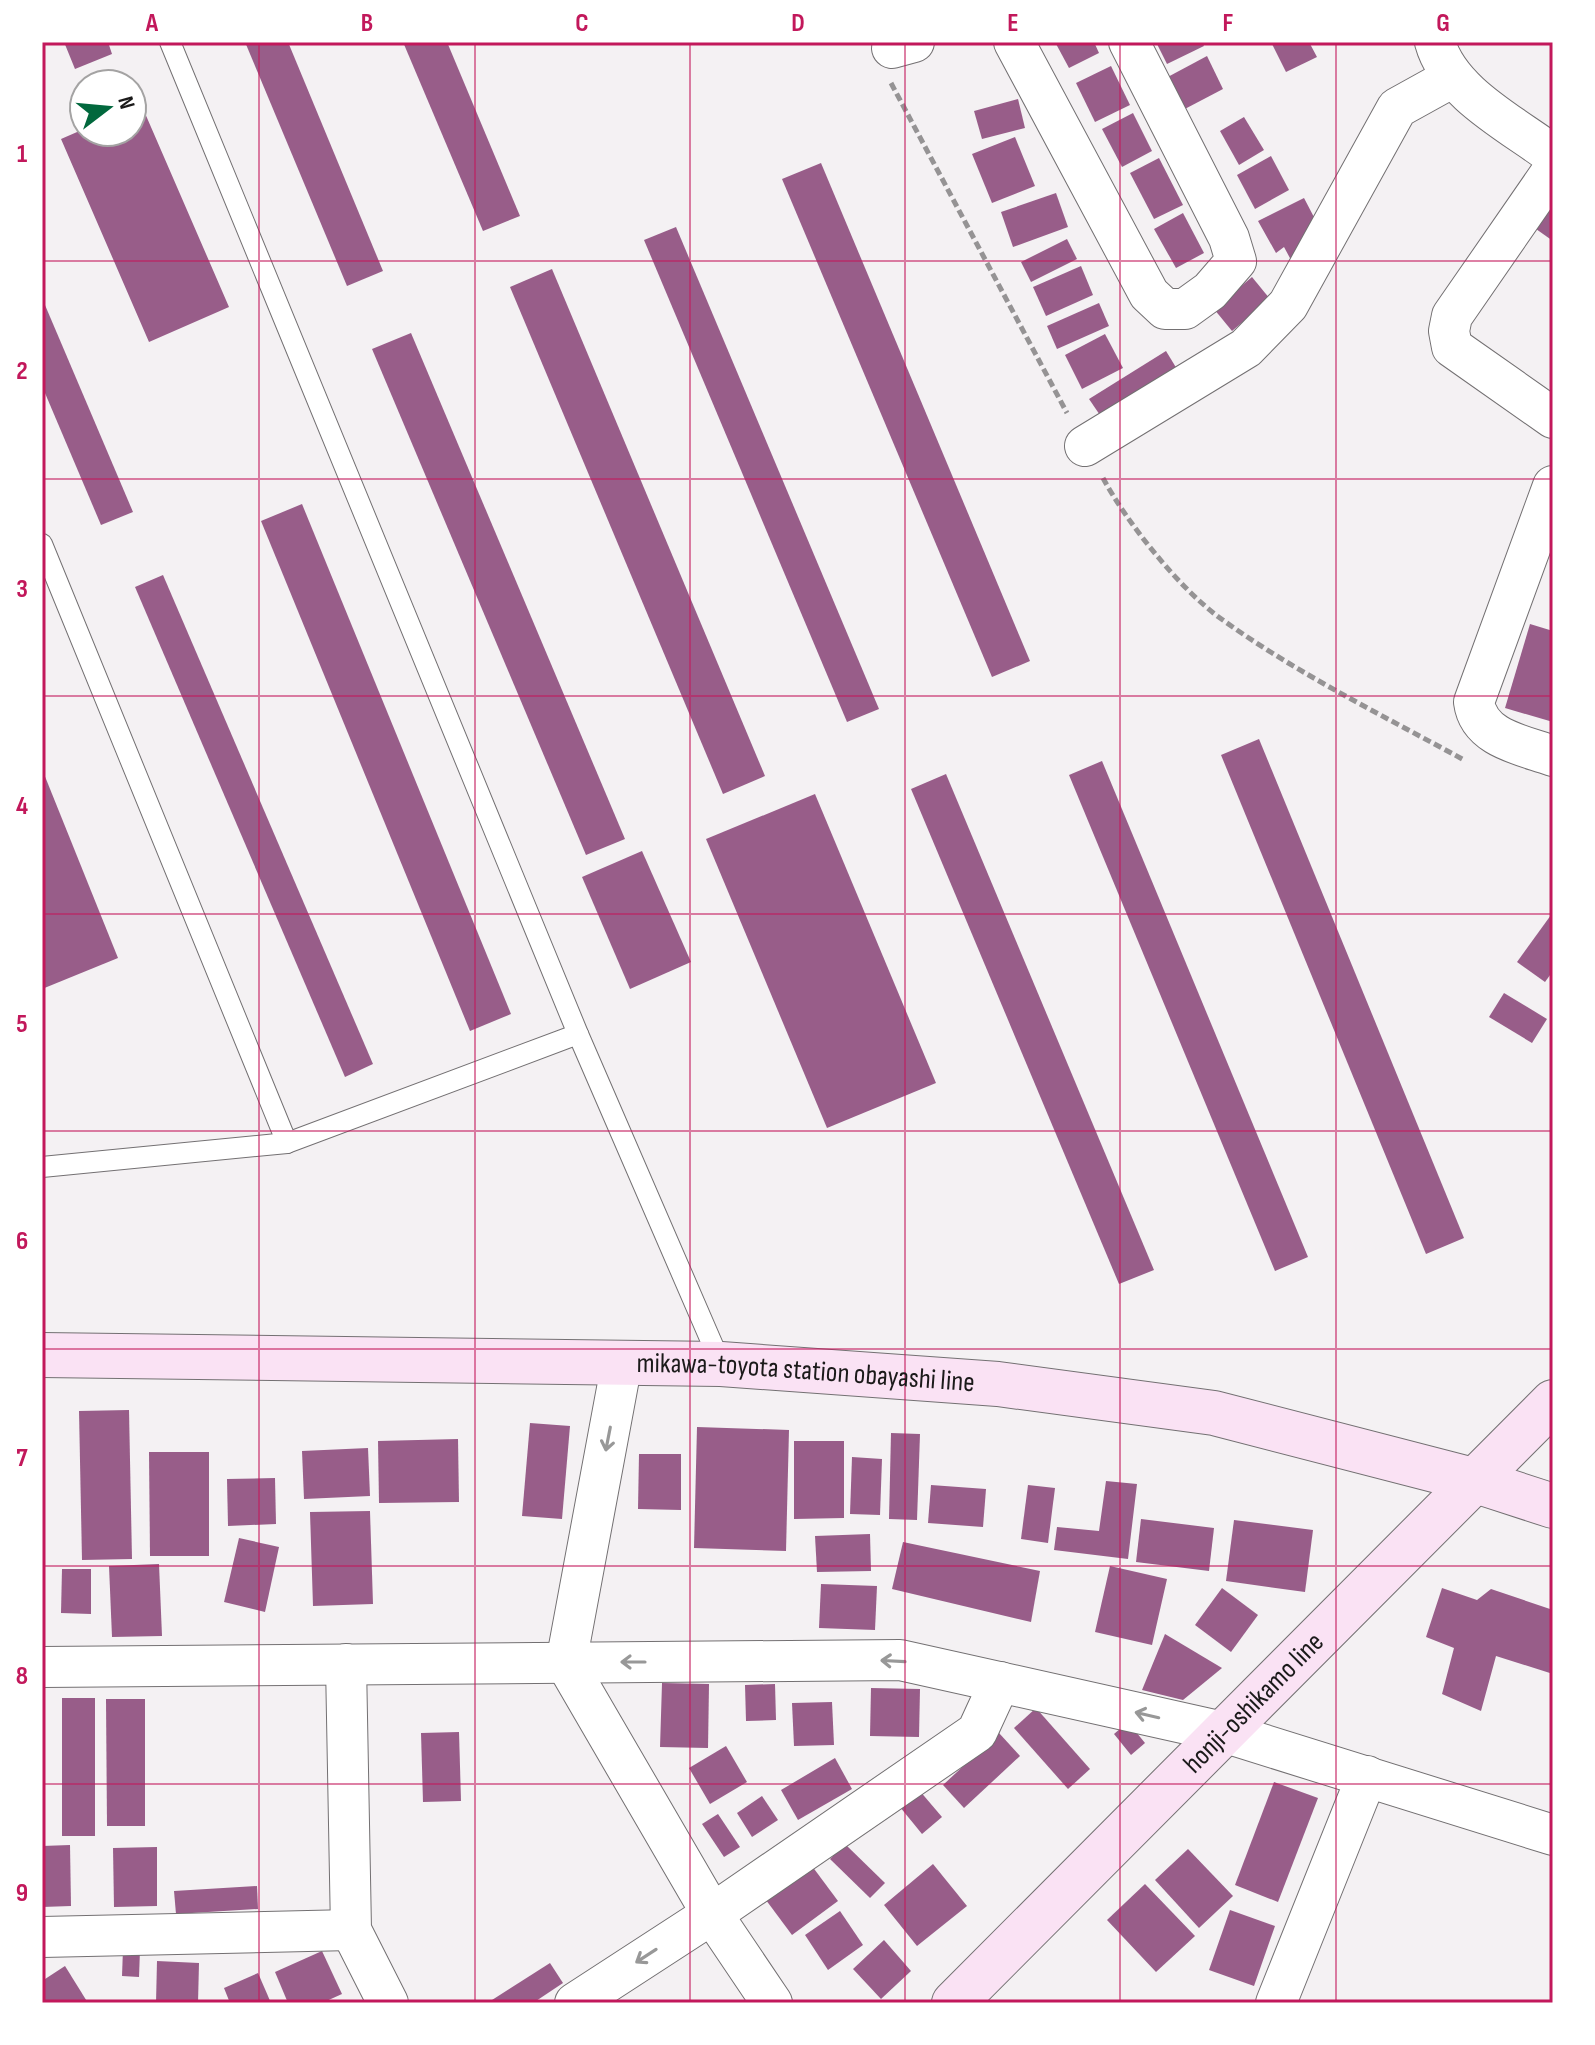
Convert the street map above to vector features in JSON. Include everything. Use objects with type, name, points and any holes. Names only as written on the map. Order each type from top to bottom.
[{"type":"main road","name":"mikawa-toyota station obayashi line","points":[[42,1355],[721,1364],[998,1384],[1214,1413],[1473,1480],[1553,1506]]},
{"type":"main road","name":"honji-oshikamo line","points":[[954,2003],[1553,1402]]},
{"type":"street","points":[[890,59],[892,48],[914,42]]},
{"type":"street","points":[[1014,42],[1149,294],[1165,309],[1185,309],[1210,291],[1236,261],[1229,238],[1129,42]]},
{"type":"street","points":[[1435,42],[1441,64],[1469,93],[1553,155]]},
{"type":"street","points":[[1085,446],[1246,348],[1288,305],[1397,108],[1453,77]]},
{"type":"street","points":[[1553,170],[1452,316],[1449,331],[1452,347],[1553,418]]},
{"type":"street","points":[[1553,486],[1474,702],[1476,716],[1490,733],[1553,756]]},
{"type":"street","points":[[622,1362],[566,1663],[712,1914],[772,2003]]},
{"type":"street","points":[[42,1667],[900,1660],[1223,1732],[1553,1835]]},
{"type":"street","points":[[346,1664],[351,1930],[388,2003]]},
{"type":"street","points":[[575,2003],[712,1914],[977,1732],[1000,1682]]},
{"type":"street","points":[[1286,2000],[1367,1776]]},
{"type":"street","points":[[42,1937],[351,1930]]},
{"type":"lane","points":[[170,42],[578,1034],[721,1364]]},
{"type":"lane","points":[[42,544],[287,1143]]},
{"type":"lane","points":[[42,1167],[287,1143],[578,1034]]},
{"type":"path","points":[[890,59],[1085,446],[1112,495],[1152,549],[1218,616],[1283,659],[1475,767]]},
{"type":"building","points":[[64,42],[108,42],[112,54],[75,68]]},
{"type":"building","points":[[245,42],[288,42],[383,271],[347,286]]},
{"type":"building","points":[[403,42],[447,42],[520,216],[483,231]]},
{"type":"building","points":[[1055,42],[1094,42],[1099,53],[1069,68]]},
{"type":"building","points":[[1156,42],[1202,42],[1204,46],[1167,64]]},
{"type":"building","points":[[1271,42],[1309,42],[1317,57],[1286,72]]},
{"type":"building","points":[[1207,56],[1223,89],[1181,111],[1164,79]]},
{"type":"building","points":[[1111,66],[1130,105],[1095,122],[1076,83]]},
{"type":"building","points":[[1018,99],[1025,128],[982,139],[974,111]]},
{"type":"building","points":[[1133,113],[1152,151],[1122,167],[1102,129]]},
{"type":"building","points":[[1244,117],[1264,150],[1239,165],[1220,131]]},
{"type":"building","points":[[148,120],[229,307],[149,342],[61,139],[68,136],[68,148],[148,148]]},
{"type":"building","points":[[1015,137],[1035,186],[992,203],[972,154]]},
{"type":"building","points":[[1271,156],[1289,190],[1255,209],[1237,175]]},
{"type":"building","points":[[1159,158],[1183,205],[1154,219],[1130,173]]},
{"type":"building","points":[[821,163],[1030,661],[992,677],[782,179]]},
{"type":"building","points":[[1056,193],[1068,227],[1013,247],[1001,212]]},
{"type":"building","points":[[1304,198],[1316,221],[1291,260],[1284,247],[1276,253],[1258,221]]},
{"type":"building","points":[[1553,204],[1553,241],[1536,229]]},
{"type":"building","points":[[1183,213],[1204,253],[1176,268],[1154,229]]},
{"type":"building","points":[[676,227],[879,709],[847,722],[644,240]]},
{"type":"building","points":[[1067,239],[1077,259],[1031,282],[1021,262]]},
{"type":"building","points":[[1081,266],[1093,295],[1046,316],[1033,287]]},
{"type":"building","points":[[552,269],[765,776],[723,794],[510,287]]},
{"type":"building","points":[[1252,277],[1270,299],[1232,331],[1214,309]]},
{"type":"building","points":[[42,298],[133,512],[101,525],[42,386]]},
{"type":"building","points":[[1099,303],[1109,326],[1057,349],[1047,326]]},
{"type":"building","points":[[411,333],[625,839],[586,855],[372,349]]},
{"type":"building","points":[[1105,334],[1123,368],[1082,389],[1065,355]]},
{"type":"building","points":[[1166,351],[1180,374],[1104,421],[1089,399]]},
{"type":"building","points":[[302,504],[511,1014],[470,1031],[261,521]]},
{"type":"building","points":[[163,575],[373,1064],[345,1077],[135,587]]},
{"type":"building","points":[[1530,624],[1553,631],[1553,722],[1505,708]]},
{"type":"building","points":[[1259,739],[1464,1238],[1426,1254],[1221,755]]},
{"type":"building","points":[[1102,761],[1308,1257],[1275,1271],[1069,775]]},
{"type":"building","points":[[42,769],[118,958],[42,989]]},
{"type":"building","points":[[946,774],[1154,1270],[1119,1284],[911,789]]},
{"type":"building","points":[[815,794],[936,1083],[827,1128],[706,839]]},
{"type":"building","points":[[642,851],[691,962],[630,989],[582,877]]},
{"type":"building","points":[[1551,915],[1553,971],[1545,982],[1517,962]]},
{"type":"building","points":[[1504,993],[1547,1019],[1532,1043],[1489,1017]]},
{"type":"building","points":[[129,1410],[132,1559],[82,1560],[79,1411]]},
{"type":"building","points":[[530,1423],[570,1426],[562,1519],[522,1516]]},
{"type":"building","points":[[697,1427],[789,1430],[786,1551],[694,1548]]},
{"type":"building","points":[[891,1433],[920,1434],[917,1520],[889,1519]]},
{"type":"building","points":[[458,1439],[459,1502],[379,1503],[378,1441]]},
{"type":"building","points":[[794,1441],[844,1441],[844,1518],[794,1519]]},
{"type":"building","points":[[368,1448],[370,1496],[304,1499],[302,1451]]},
{"type":"building","points":[[149,1452],[209,1452],[209,1556],[150,1556]]},
{"type":"building","points":[[639,1454],[681,1454],[681,1510],[638,1509]]},
{"type":"building","points":[[852,1457],[882,1459],[880,1515],[850,1514]]},
{"type":"building","points":[[275,1478],[276,1524],[228,1526],[227,1479]]},
{"type":"building","points":[[1106,1481],[1137,1484],[1128,1559],[1054,1550],[1057,1527],[1099,1531]]},
{"type":"building","points":[[931,1485],[986,1489],[983,1527],[928,1523]]},
{"type":"building","points":[[1028,1485],[1055,1488],[1048,1543],[1021,1539]]},
{"type":"building","points":[[370,1511],[373,1604],[313,1606],[310,1512]]},
{"type":"building","points":[[1141,1519],[1214,1528],[1209,1571],[1136,1562]]},
{"type":"building","points":[[1234,1520],[1313,1530],[1305,1592],[1226,1581]]},
{"type":"building","points":[[870,1534],[871,1571],[817,1572],[815,1536]]},
{"type":"building","points":[[239,1538],[279,1547],[265,1612],[224,1602]]},
{"type":"building","points":[[903,1542],[1040,1571],[1031,1622],[892,1589]]},
{"type":"building","points":[[159,1564],[162,1636],[112,1637],[109,1566]]},
{"type":"building","points":[[1110,1566],[1167,1579],[1152,1645],[1095,1632]]},
{"type":"building","points":[[62,1569],[91,1569],[91,1614],[61,1613]]},
{"type":"building","points":[[821,1584],[877,1586],[875,1630],[819,1628]]},
{"type":"building","points":[[1222,1588],[1258,1615],[1231,1652],[1195,1625]]},
{"type":"building","points":[[1442,1588],[1477,1600],[1491,1589],[1553,1610],[1553,1674],[1496,1656],[1481,1711],[1442,1694],[1454,1648],[1426,1637]]},
{"type":"building","points":[[1165,1634],[1222,1668],[1183,1700],[1142,1690]]},
{"type":"building","points":[[662,1683],[709,1684],[708,1748],[660,1747]]},
{"type":"building","points":[[775,1684],[776,1720],[746,1721],[745,1685]]},
{"type":"building","points":[[871,1688],[920,1689],[919,1737],[870,1736]]},
{"type":"building","points":[[62,1698],[95,1698],[95,1836],[62,1836]]},
{"type":"building","points":[[106,1699],[145,1699],[145,1826],[107,1826]]},
{"type":"building","points":[[832,1702],[834,1745],[794,1746],[792,1703]]},
{"type":"building","points":[[1036,1708],[1090,1769],[1068,1789],[1014,1728]]},
{"type":"building","points":[[1128,1722],[1145,1743],[1131,1755],[1114,1734]]},
{"type":"building","points":[[459,1732],[461,1801],[423,1802],[421,1733]]},
{"type":"building","points":[[999,1733],[1020,1756],[964,1808],[943,1785]]},
{"type":"building","points":[[726,1746],[747,1782],[710,1804],[689,1768]]},
{"type":"building","points":[[835,1758],[852,1789],[798,1820],[781,1790]]},
{"type":"building","points":[[1274,1782],[1318,1798],[1278,1902],[1235,1885]]},
{"type":"building","points":[[919,1790],[942,1817],[922,1834],[900,1807]]},
{"type":"building","points":[[762,1796],[778,1820],[752,1837],[737,1813]]},
{"type":"building","points":[[718,1814],[740,1847],[724,1857],[702,1824]]},
{"type":"building","points":[[845,1844],[885,1883],[870,1898],[830,1859]]},
{"type":"building","points":[[70,1845],[71,1906],[42,1907],[42,1846]]},
{"type":"building","points":[[157,1847],[157,1906],[114,1907],[113,1848]]},
{"type":"building","points":[[1188,1849],[1233,1896],[1199,1928],[1155,1880]]},
{"type":"building","points":[[809,1862],[838,1901],[792,1935],[763,1896]]},
{"type":"building","points":[[933,1864],[967,1906],[917,1946],[884,1905]]},
{"type":"building","points":[[1145,1884],[1195,1936],[1156,1972],[1107,1920]]},
{"type":"building","points":[[257,1886],[258,1909],[176,1914],[174,1891]]},
{"type":"building","points":[[1230,1910],[1275,1926],[1254,1986],[1209,1970]]},
{"type":"building","points":[[840,1911],[863,1945],[828,1970],[805,1935]]},
{"type":"building","points":[[884,1940],[911,1971],[881,1999],[853,1969]]},
{"type":"building","points":[[123,1949],[140,1950],[139,1977],[122,1976]]},
{"type":"building","points":[[322,1951],[342,1994],[322,2003],[288,2003],[275,1972]]},
{"type":"building","points":[[157,1961],[199,1963],[198,2003],[156,2003]]},
{"type":"building","points":[[550,1963],[563,1983],[533,2003],[494,2003],[492,2000]]},
{"type":"building","points":[[65,1966],[88,2003],[42,2003],[42,1981]]},
{"type":"building","points":[[258,1973],[271,2003],[230,2003],[224,1988]]}]
